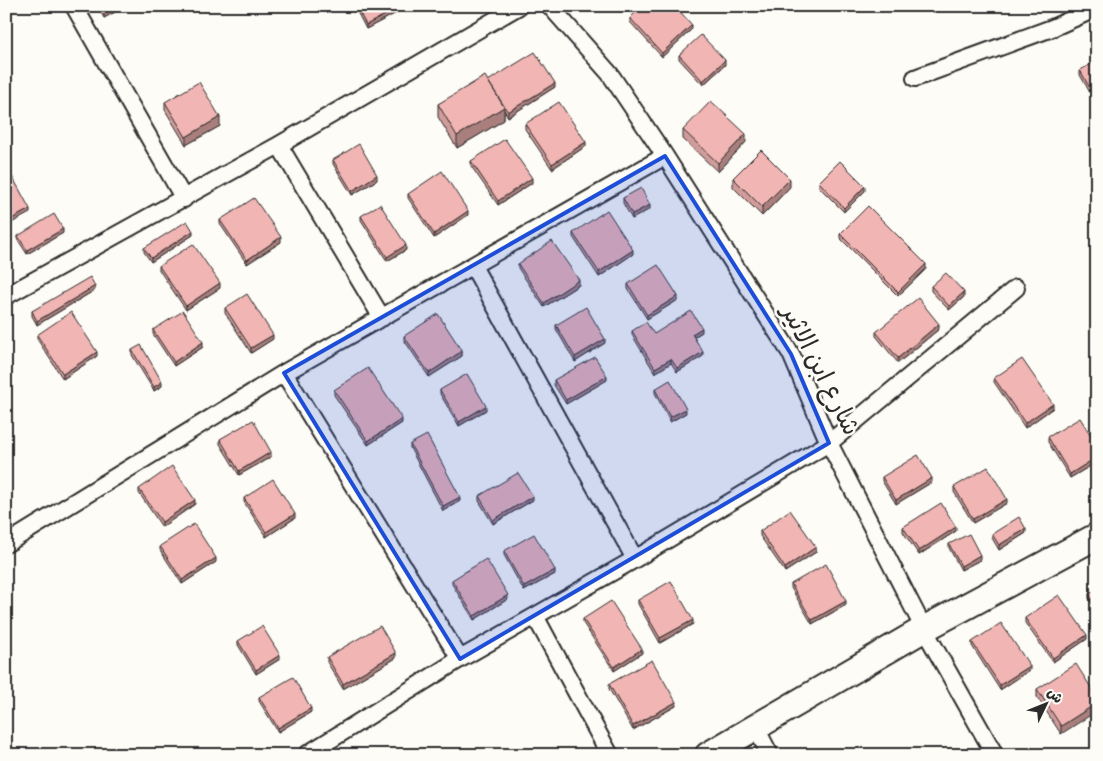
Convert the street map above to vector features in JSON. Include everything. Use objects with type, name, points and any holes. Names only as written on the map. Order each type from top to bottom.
[{"type":"main road","points":[[708,755],[924,629],[1097,536]]},
{"type":"street","points":[[74,6],[184,198]]},
{"type":"street","points":[[6,296],[279,145],[519,6]]},
{"type":"street","name":"شارع ابن الاثير","points":[[550,6],[610,74],[665,156],[791,354],[829,443],[924,629],[995,755]]},
{"type":"street","points":[[915,78],[1052,28],[1097,8]]},
{"type":"street","points":[[279,145],[382,318]]},
{"type":"street","points":[[6,544],[284,373],[665,156]]},
{"type":"street","points":[[472,266],[635,559]]},
{"type":"street","points":[[306,755],[460,659],[635,559],[829,443],[1016,288]]},
{"type":"street","points":[[284,373],[460,659]]},
{"type":"street","points":[[535,616],[610,755]]},
{"type":"street","points":[[756,728],[770,755]]},
{"type":"highlighted area","points":[[665,156],[791,354],[829,443],[460,659],[284,373]]},
{"type":"building","points":[[102,6],[110,6],[104,10]]},
{"type":"building","points":[[356,6],[402,6],[366,25]]},
{"type":"building","points":[[642,6],[675,6],[692,25],[662,53],[630,18]]},
{"type":"building","points":[[701,35],[725,60],[703,81],[679,55]]},
{"type":"building","points":[[535,52],[555,83],[508,112],[488,81]]},
{"type":"building","points":[[1097,61],[1097,101],[1080,70]]},
{"type":"building","points":[[485,76],[504,107],[457,136],[438,104]]},
{"type":"building","points":[[199,82],[220,117],[186,137],[165,102]]},
{"type":"building","points":[[711,101],[746,134],[718,163],[683,130]]},
{"type":"building","points":[[559,102],[586,142],[552,164],[525,124]]},
{"type":"building","points":[[505,139],[532,178],[498,201],[471,161]]},
{"type":"building","points":[[359,144],[377,175],[352,191],[333,160]]},
{"type":"building","points":[[761,150],[790,179],[762,207],[733,178]]},
{"type":"building","points":[[840,161],[865,186],[844,208],[819,182]]},
{"type":"building","points":[[6,165],[30,209],[6,222]]},
{"type":"building","points":[[442,171],[468,211],[434,234],[408,194]]},
{"type":"building","points":[[641,188],[650,205],[632,214],[623,198]]},
{"type":"building","points":[[254,198],[281,237],[247,260],[220,220]]},
{"type":"building","points":[[380,204],[406,245],[387,257],[361,216]]},
{"type":"building","points":[[868,206],[926,264],[898,292],[840,234]]},
{"type":"building","points":[[607,210],[633,250],[599,272],[573,233]]},
{"type":"building","points":[[54,214],[63,229],[27,250],[18,236]]},
{"type":"building","points":[[187,221],[193,231],[151,258],[144,248]]},
{"type":"building","points":[[552,241],[579,280],[544,303],[518,264]]},
{"type":"building","points":[[193,244],[220,283],[186,306],[159,266]]},
{"type":"building","points":[[658,265],[678,296],[647,315],[628,284]]},
{"type":"building","points":[[946,273],[964,292],[949,306],[931,286]]},
{"type":"building","points":[[90,277],[95,286],[37,321],[32,311]]},
{"type":"building","points":[[247,294],[273,335],[251,348],[225,308]]},
{"type":"building","points":[[918,298],[939,324],[898,358],[876,332]]},
{"type":"building","points":[[586,307],[605,339],[575,357],[556,325]]},
{"type":"building","points":[[183,311],[203,342],[174,362],[153,330]]},
{"type":"building","points":[[691,311],[702,328],[692,334],[703,352],[677,368],[671,359],[655,368],[632,331],[646,322],[654,334]]},
{"type":"building","points":[[71,312],[97,352],[63,374],[37,335]]},
{"type":"building","points":[[438,314],[462,351],[429,373],[404,336]]},
{"type":"building","points":[[141,345],[162,382],[154,387],[132,350]]},
{"type":"building","points":[[595,357],[607,376],[566,400],[554,380]]},
{"type":"building","points":[[1022,359],[1053,404],[1025,423],[994,378]]},
{"type":"building","points":[[368,368],[402,419],[368,441],[334,390]]},
{"type":"building","points":[[467,374],[486,406],[459,422],[440,390]]},
{"type":"building","points":[[670,380],[686,409],[670,417],[655,389]]},
{"type":"building","points":[[1080,418],[1097,445],[1097,457],[1070,474],[1048,437]]},
{"type":"building","points":[[253,420],[271,452],[239,471],[220,439]]},
{"type":"building","points":[[427,435],[460,497],[443,506],[410,444]]},
{"type":"building","points":[[918,455],[932,478],[896,500],[882,477]]},
{"type":"building","points":[[172,466],[195,500],[162,522],[139,489]]},
{"type":"building","points":[[988,467],[1007,499],[973,519],[954,487]]},
{"type":"building","points":[[518,473],[533,496],[493,520],[479,496]]},
{"type":"building","points":[[273,479],[295,514],[266,532],[244,498]]},
{"type":"building","points":[[941,503],[956,527],[919,551],[903,527]]},
{"type":"building","points":[[790,510],[816,547],[785,568],[760,531]]},
{"type":"building","points":[[1019,517],[1026,529],[999,545],[992,534]]},
{"type":"building","points":[[194,524],[216,558],[182,580],[160,546]]},
{"type":"building","points":[[534,534],[555,570],[524,587],[504,551]]},
{"type":"building","points":[[969,534],[980,555],[961,566],[949,544]]},
{"type":"building","points":[[486,559],[508,595],[474,616],[452,580]]},
{"type":"building","points":[[826,564],[846,601],[812,620],[791,584]]},
{"type":"building","points":[[671,581],[693,620],[660,638],[638,600]]},
{"type":"building","points":[[1097,589],[1097,609],[1089,594]]},
{"type":"building","points":[[1059,595],[1087,635],[1053,658],[1025,618]]},
{"type":"building","points":[[611,601],[642,649],[614,667],[583,619]]},
{"type":"building","points":[[1001,623],[1030,666],[1000,685],[972,642]]},
{"type":"building","points":[[262,626],[280,655],[256,670],[238,641]]},
{"type":"building","points":[[380,626],[396,653],[343,684],[327,657]]},
{"type":"building","points":[[652,660],[676,702],[633,726],[609,684]]},
{"type":"building","points":[[1076,664],[1097,697],[1097,703],[1061,726],[1037,689]]},
{"type":"building","points":[[293,677],[311,708],[278,728],[259,697]]}]
